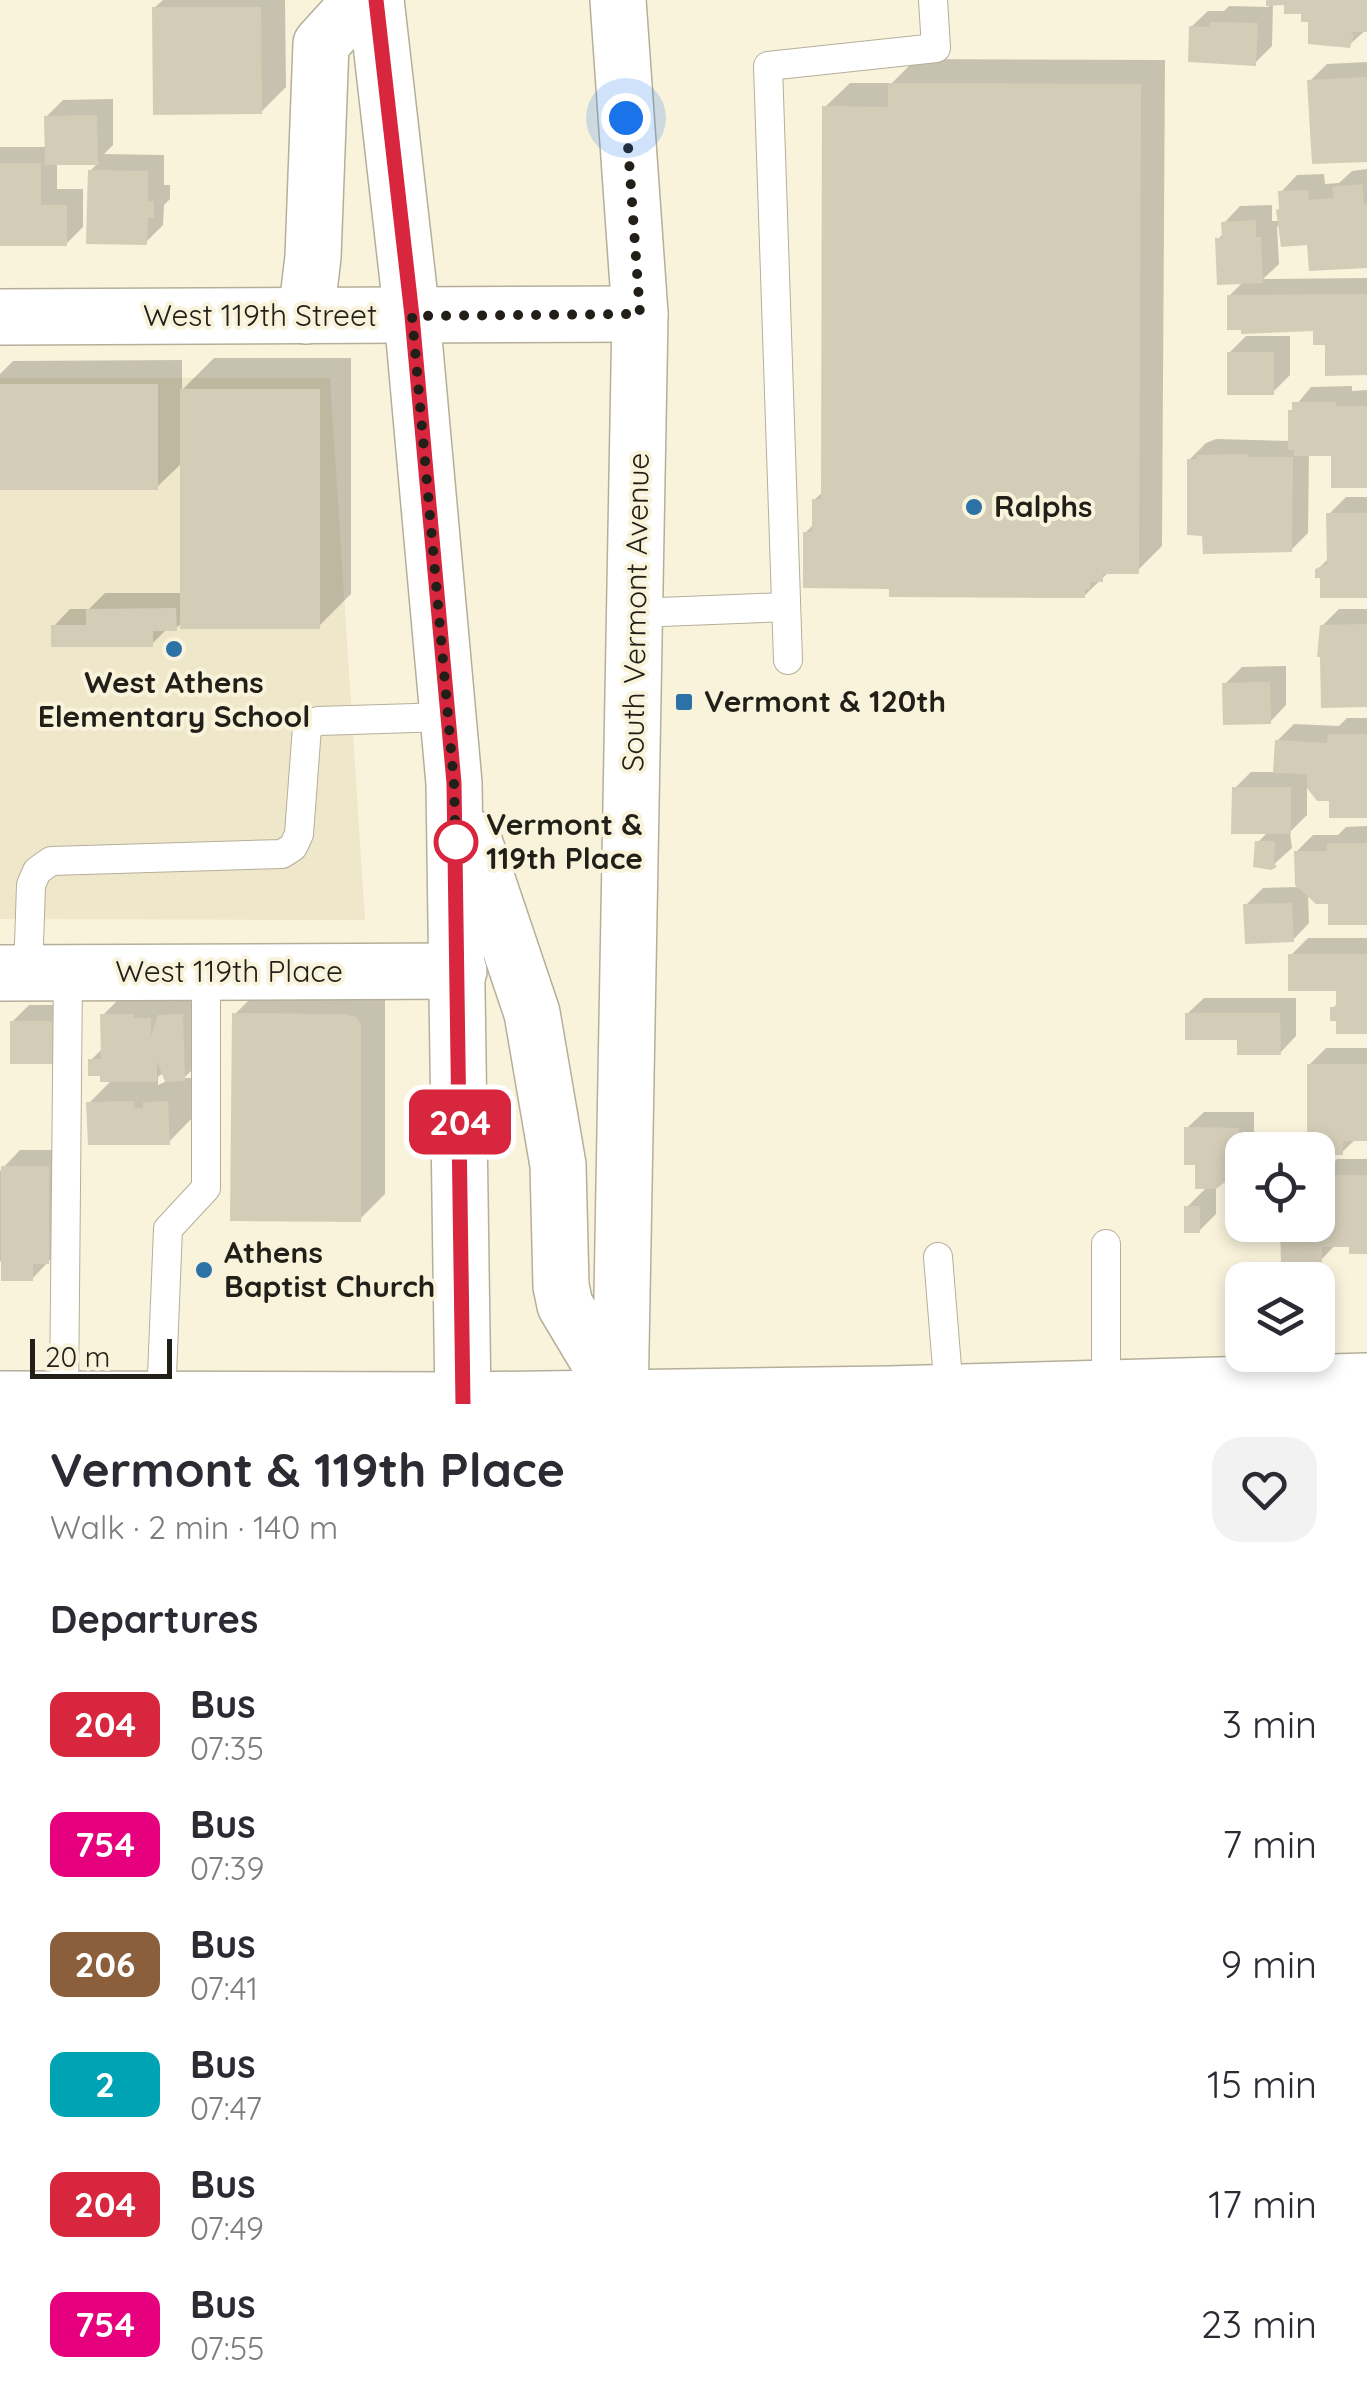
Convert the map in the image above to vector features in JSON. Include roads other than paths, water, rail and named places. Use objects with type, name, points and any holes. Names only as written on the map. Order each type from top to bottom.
[{"type":"main road","points":[[306,316],[313,257],[321,44],[360,0]]},
{"type":"main road","points":[[376,0],[412,316],[454,783],[466,1403]]},
{"type":"main road","name":"South Vermont Avenue","points":[[618,0],[640,314],[620,1400]]},
{"type":"main road","name":"West 119th Street","points":[[0,317],[640,314]]},
{"type":"main road","points":[[454,783],[532,1014],[558,1165],[561,1286],[565,1305],[620,1400]]},
{"type":"main road","name":"West 119th Place","points":[[32,973],[459,971]]},
{"type":"main road","points":[[0,1399],[466,1403],[1367,1380]]},
{"type":"lane","points":[[788,660],[768,66],[936,48],[933,0]]},
{"type":"lane","points":[[636,613],[786,607]]},
{"type":"lane","points":[[64,1399],[32,973],[31,886],[37,871],[51,861],[282,854],[293,847],[298,834],[307,727],[318,720],[446,718]]},
{"type":"lane","points":[[161,1400],[168,1230],[206,1188],[206,972]]},
{"type":"lane","points":[[1106,1244],[1106,1386]]},
{"type":"lane","points":[[938,1257],[949,1392]]},
{"type":"place","name":"Ralphs","points":[[974,507]]},
{"type":"place","name":"West Athens Elementary School","points":[[174,649]]},
{"type":"place","name":"Vermont & 120th","points":[[684,702]]},
{"type":"place","name":"Vermont & 119th Place","points":[[456,842]]},
{"type":"place","name":"Athens Baptist Church","points":[[204,1270]]}]
